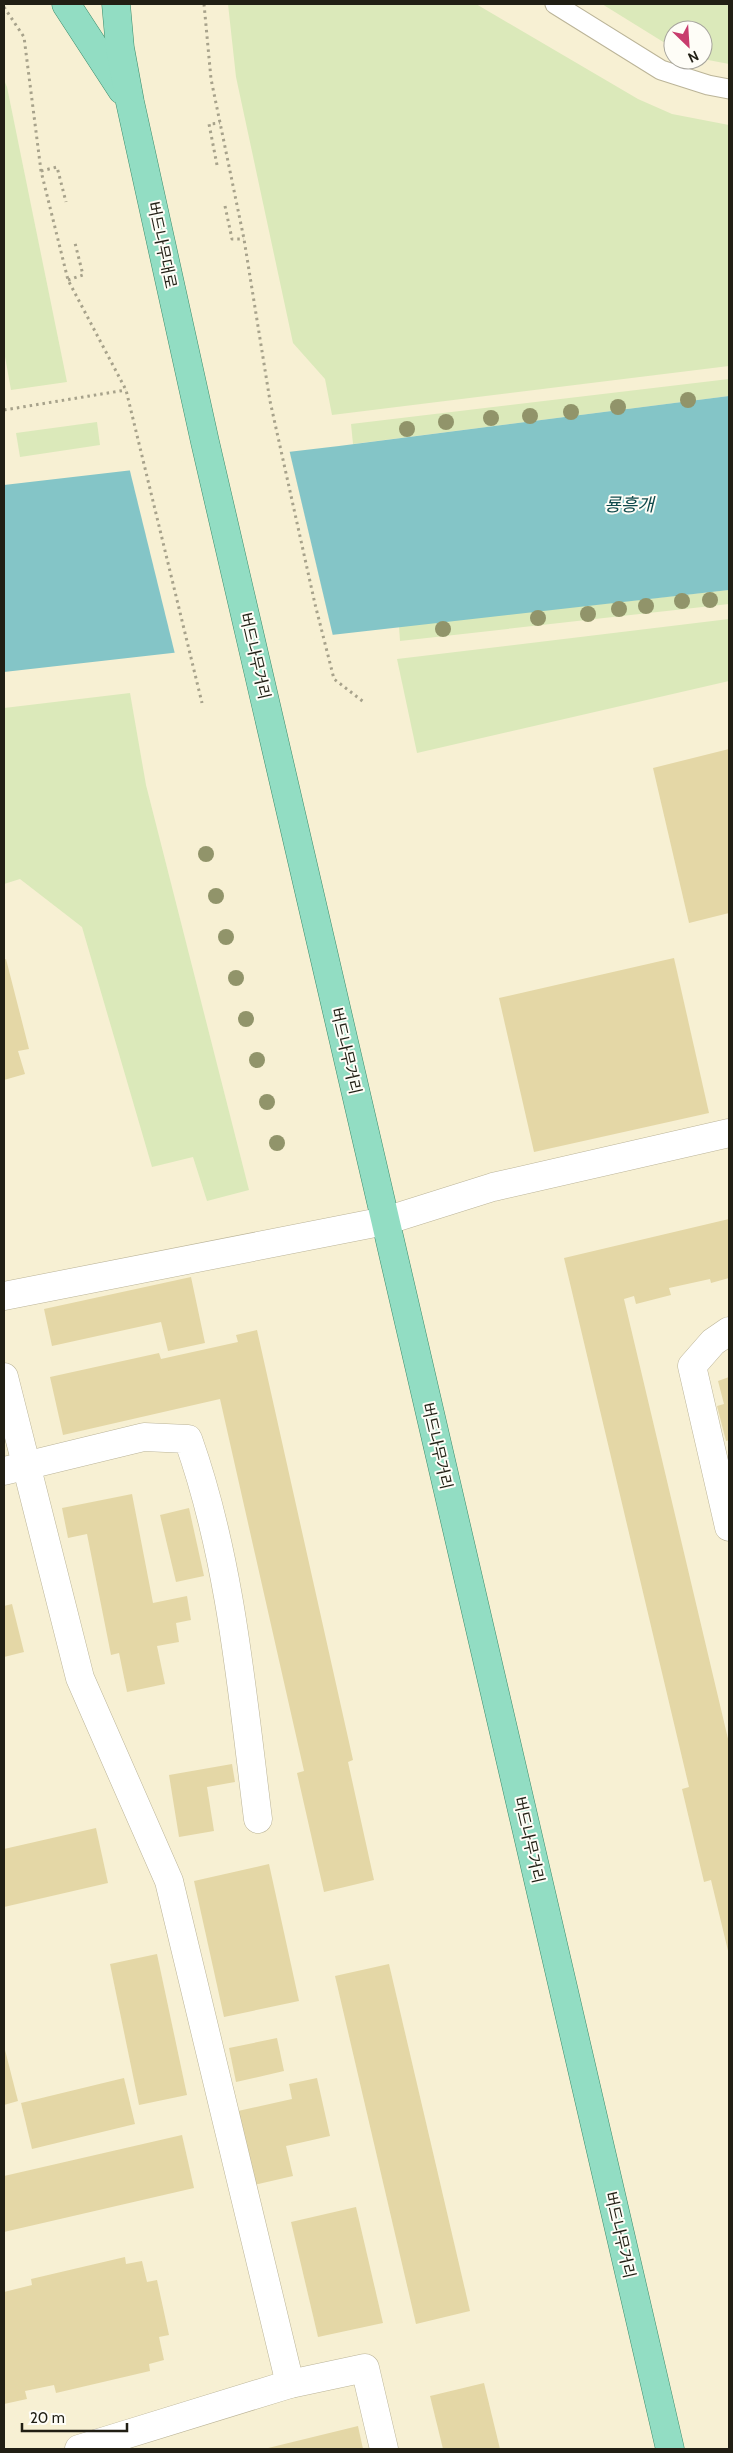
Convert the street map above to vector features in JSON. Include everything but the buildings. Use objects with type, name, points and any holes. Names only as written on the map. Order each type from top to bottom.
[{"type":"main road","points":[[66,4],[130,102]]},
{"type":"main road","points":[[104,4],[120,48]]},
{"type":"main road","points":[[116,4],[120,48]]},
{"type":"main road","name":"버드나무대로","points":[[120,48],[130,102],[205,442]]},
{"type":"main road","name":"버드나무거리","points":[[205,442],[670,2449]]},
{"type":"street","points":[[4,1296],[386,1221],[493,1187],[729,1133]]},
{"type":"street","points":[[729,1331],[713,1342],[692,1366],[729,1527]]},
{"type":"street","points":[[4,1377],[15,1468],[80,1678],[169,1881],[290,2384]]},
{"type":"street","points":[[15,1468],[144,1437],[188,1439],[204,1484],[234,1634],[258,1819]]},
{"type":"street","points":[[79,2449],[290,2384],[365,2368],[384,2449]]},
{"type":"lane","points":[[556,4],[661,70],[708,85],[729,89]]},
{"type":"path","points":[[204,4],[211,79],[244,239],[270,401],[334,679],[365,703]]},
{"type":"path","points":[[4,7],[24,37],[41,171],[68,280],[126,390],[202,703]]},
{"type":"path","points":[[218,165],[209,124],[220,122]]},
{"type":"path","points":[[41,171],[57,167],[66,202]]},
{"type":"path","points":[[225,206],[232,239],[244,239]]},
{"type":"path","points":[[68,280],[83,275],[74,243]]},
{"type":"path","points":[[4,410],[126,390]]},
{"type":"green space","points":[[228,4],[476,4],[638,99],[672,114],[729,125],[729,366],[332,415],[325,379],[293,343],[236,77]]},
{"type":"green space","points":[[602,4],[729,4],[729,64],[713,61],[713,20],[663,20],[663,42]]},
{"type":"green space","points":[[4,80],[7,87],[67,382],[11,390],[4,351]]},
{"type":"green space","points":[[729,379],[729,396],[353,444],[351,424]]},
{"type":"green space","points":[[97,422],[100,445],[20,457],[16,433]]},
{"type":"green space","points":[[729,590],[729,604],[400,641],[399,626]]},
{"type":"green space","points":[[729,619],[729,681],[417,753],[397,659]]},
{"type":"green space","points":[[130,693],[146,785],[249,1190],[207,1201],[193,1157],[152,1167],[82,927],[20,879],[4,884],[4,708]]},
{"type":"water","name":"룡흥개","points":[[729,396],[729,590],[4,672],[4,485],[339,446]]},
{"type":"pier","points":[[289,449],[333,636],[175,654],[129,467]]}]
